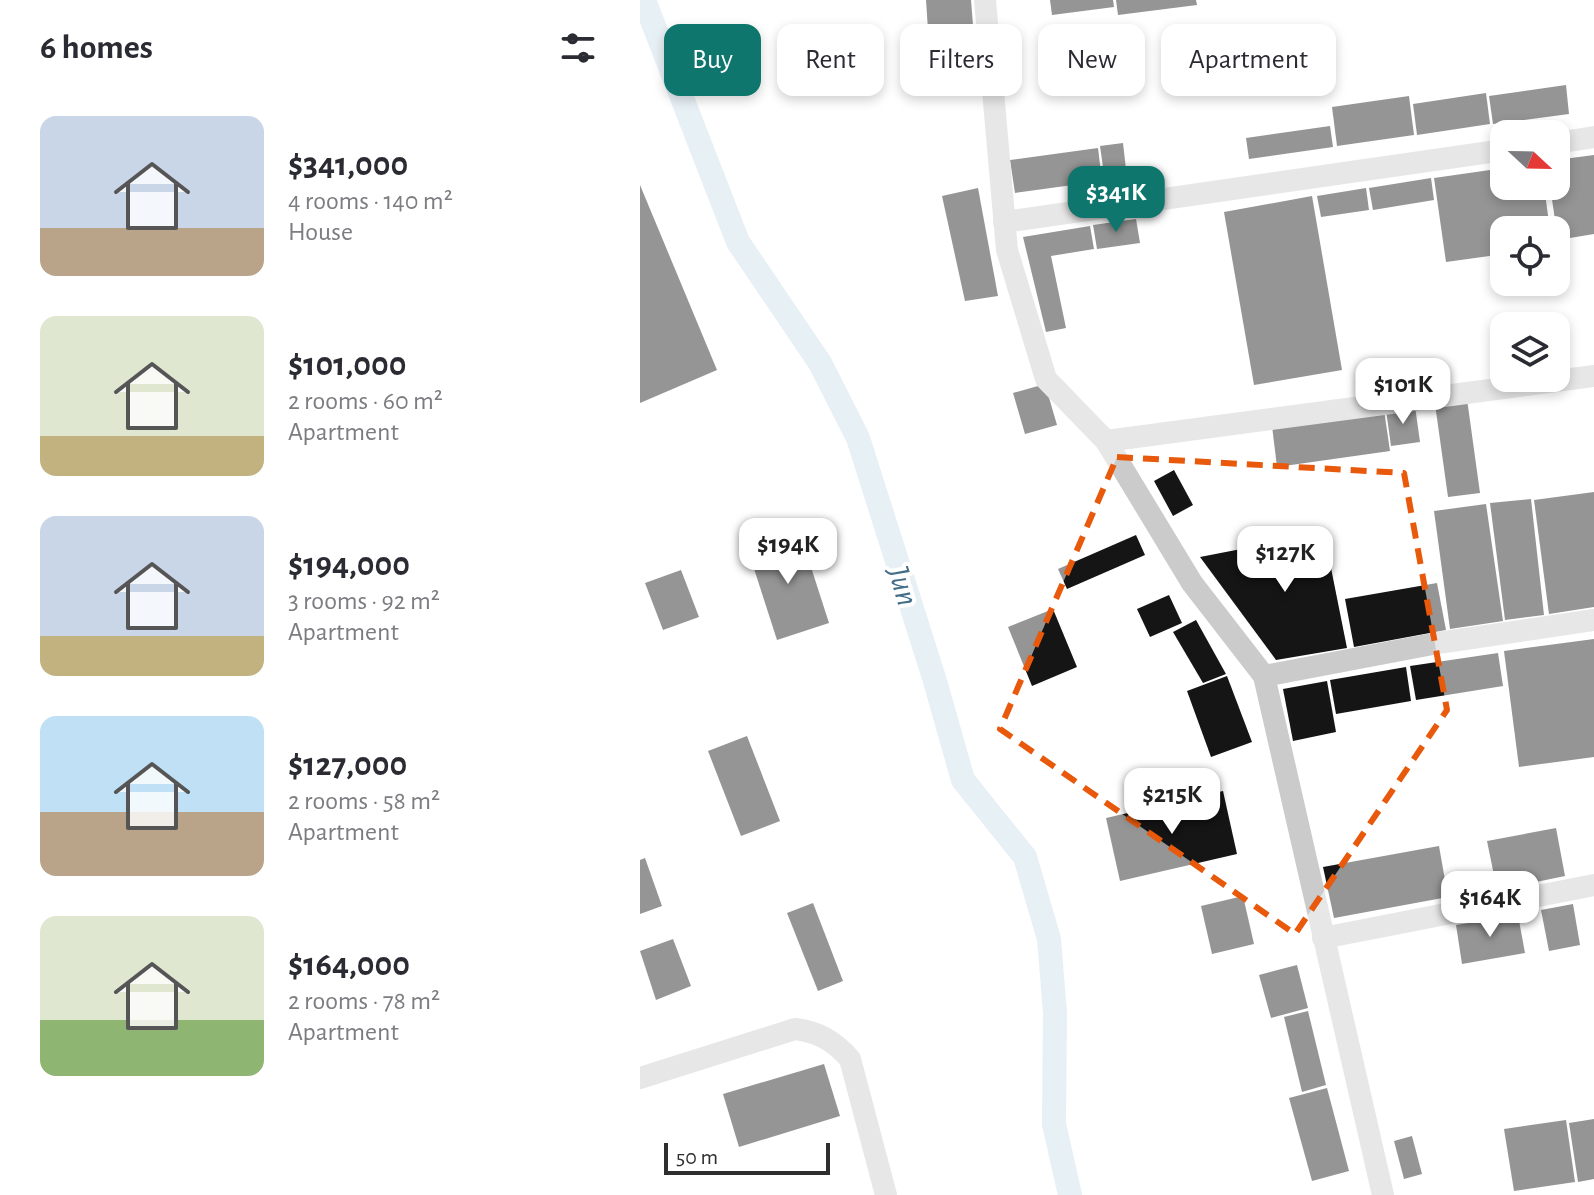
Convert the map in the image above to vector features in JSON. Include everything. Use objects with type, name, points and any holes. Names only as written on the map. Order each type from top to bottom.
[{"type":"street","points":[[985,0],[1007,250],[1046,379],[1106,441],[1192,583],[1264,676],[1383,1195]]},
{"type":"street","points":[[1570,141],[1594,137]]},
{"type":"street","points":[[1004,222],[1490,152]]},
{"type":"street","points":[[1106,441],[1594,376]]},
{"type":"street","points":[[1264,676],[1438,643],[1594,620]]},
{"type":"street","points":[[1323,938],[1594,885]]},
{"type":"street","points":[[640,1078],[795,1029],[826,1037],[850,1059],[886,1195]]},
{"type":"highlighted area","points":[[1117,457],[1404,473],[1447,710],[1295,934],[1000,729]]},
{"type":"building","points":[[926,0],[971,0],[973,24],[928,24]]},
{"type":"building","points":[[1050,0],[1113,0],[1114,7],[1052,15]]},
{"type":"building","points":[[1116,0],[1196,0],[1197,5],[1118,15]]},
{"type":"building","points":[[1566,85],[1569,114],[1523,120],[1492,120],[1489,96]]},
{"type":"building","points":[[1486,93],[1490,124],[1417,135],[1413,104]]},
{"type":"building","points":[[1409,96],[1414,135],[1337,146],[1332,107]]},
{"type":"building","points":[[1330,126],[1333,147],[1249,159],[1246,138]]},
{"type":"building","points":[[1123,143],[1127,178],[1105,181],[1100,146]]},
{"type":"building","points":[[1098,148],[1102,181],[1015,193],[1010,160]]},
{"type":"building","points":[[1594,155],[1594,234],[1570,238],[1570,216],[1554,216],[1552,200],[1570,200],[1570,158]]},
{"type":"building","points":[[1490,170],[1490,200],[1546,200],[1548,216],[1490,216],[1490,256],[1446,262],[1434,178]]},
{"type":"building","points":[[1431,178],[1434,200],[1373,210],[1369,188]]},
{"type":"building","points":[[640,185],[717,370],[640,403]]},
{"type":"building","points":[[978,188],[998,296],[965,301],[942,196]]},
{"type":"building","points":[[1366,188],[1369,210],[1321,217],[1317,196]]},
{"type":"building","points":[[1312,196],[1342,370],[1254,385],[1224,212]]},
{"type":"building","points":[[1136,219],[1140,243],[1097,249],[1093,225]]},
{"type":"building","points":[[1090,226],[1094,249],[1051,256],[1066,328],[1046,332],[1023,237]]},
{"type":"building","points":[[1045,384],[1057,425],[1025,434],[1013,393]]},
{"type":"building","points":[[1467,399],[1480,493],[1448,497],[1435,404]]},
{"type":"building","points":[[1415,406],[1420,442],[1391,446],[1386,410]]},
{"type":"building","points":[[1384,410],[1390,451],[1277,467],[1272,426]]},
{"type":"building","points":[[1174,470],[1193,505],[1173,516],[1154,481]]},
{"type":"building","points":[[1594,492],[1594,607],[1549,614],[1534,500]]},
{"type":"building","points":[[1531,499],[1544,615],[1505,620],[1490,503]]},
{"type":"building","points":[[1486,504],[1503,621],[1450,629],[1434,511]]},
{"type":"building","points":[[800,533],[829,623],[777,640],[748,550]]},
{"type":"building","points":[[1324,533],[1347,648],[1276,660],[1200,557]]},
{"type":"building","points":[[1136,535],[1145,555],[1067,589],[1058,569]]},
{"type":"building","points":[[681,570],[699,617],[663,630],[645,583]]},
{"type":"building","points":[[1437,583],[1446,630],[1354,647],[1345,599]]},
{"type":"building","points":[[1169,595],[1182,623],[1150,637],[1137,609]]},
{"type":"building","points":[[1053,609],[1077,667],[1032,686],[1008,627]]},
{"type":"building","points":[[1196,620],[1226,674],[1203,683],[1173,632]]},
{"type":"building","points":[[1594,639],[1594,757],[1519,767],[1504,651]]},
{"type":"building","points":[[1498,653],[1503,686],[1416,700],[1410,666]]},
{"type":"building","points":[[1406,667],[1411,701],[1336,714],[1330,680]]},
{"type":"building","points":[[1227,676],[1252,742],[1211,757],[1187,691]]},
{"type":"building","points":[[1327,681],[1336,732],[1293,741],[1283,689]]},
{"type":"building","points":[[747,736],[780,821],[741,836],[708,751]]},
{"type":"building","points":[[1223,791],[1237,854],[1120,881],[1106,818]]},
{"type":"building","points":[[1556,828],[1565,876],[1497,890],[1487,841]]},
{"type":"building","points":[[1439,846],[1448,897],[1334,918],[1323,867]]},
{"type":"building","points":[[645,858],[662,906],[640,914],[640,860]]},
{"type":"building","points":[[1243,896],[1254,944],[1212,954],[1201,906]]},
{"type":"building","points":[[813,903],[843,981],[818,991],[787,913]]},
{"type":"building","points":[[1573,904],[1580,945],[1549,951],[1541,910]]},
{"type":"building","points":[[1518,915],[1525,953],[1462,964],[1456,925]]},
{"type":"building","points":[[673,939],[691,986],[656,1000],[640,951]]},
{"type":"building","points":[[1297,965],[1308,1008],[1271,1018],[1259,975]]},
{"type":"building","points":[[1308,1011],[1326,1085],[1302,1092],[1284,1017]]},
{"type":"building","points":[[824,1064],[840,1116],[739,1147],[723,1094]]},
{"type":"building","points":[[1327,1088],[1349,1171],[1312,1181],[1289,1098]]},
{"type":"building","points":[[1594,1119],[1594,1179],[1578,1182],[1569,1123]]},
{"type":"building","points":[[1566,1120],[1575,1182],[1514,1191],[1504,1129]]},
{"type":"building","points":[[1412,1136],[1422,1174],[1404,1179],[1394,1141]]},
{"type":"waterway","name":"Jun","points":[[644,0],[738,242],[820,363],[858,438],[963,780],[1025,857],[1049,939],[1055,1013],[1054,1124],[1070,1195]]}]
